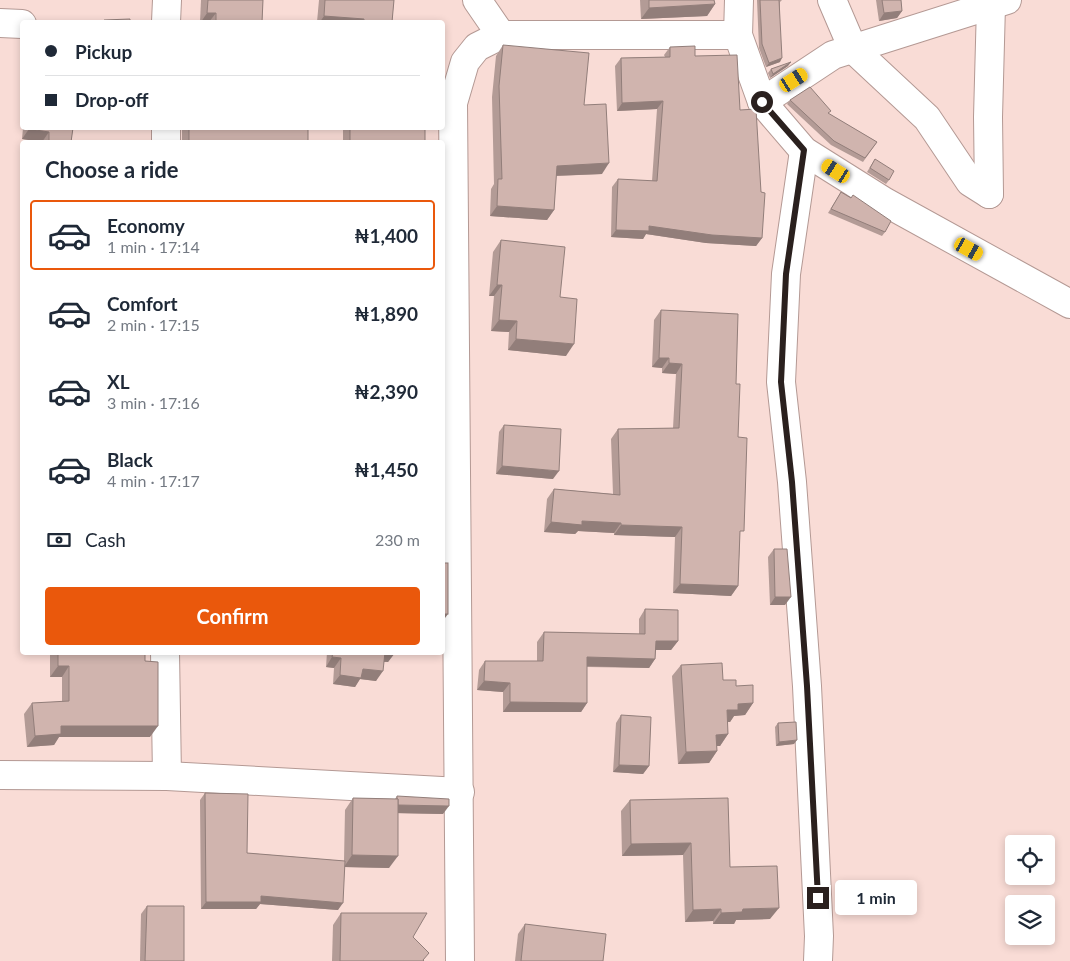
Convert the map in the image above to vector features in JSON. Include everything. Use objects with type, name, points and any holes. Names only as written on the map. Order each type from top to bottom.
[{"type":"street","points":[[166,20],[168,0]]},
{"type":"street","points":[[477,0],[501,35]]},
{"type":"street","points":[[739,0],[738,35],[762,102],[804,150],[885,202],[1070,304]]},
{"type":"street","points":[[762,102],[833,55],[853,49],[999,3],[988,117],[989,194],[970,182],[927,118],[853,49],[832,0]]},
{"type":"street","points":[[0,23],[20,24]]},
{"type":"street","points":[[460,961],[453,103],[465,62],[477,47],[501,35],[738,35]]},
{"type":"street","points":[[804,150],[786,274],[781,382],[792,482],[807,686],[819,936],[818,961]]},
{"type":"street","points":[[165,655],[167,776]]},
{"type":"street","points":[[0,775],[167,776],[460,792]]},
{"type":"building","points":[[208,0],[263,0],[262,20],[216,20],[216,13],[207,13]]},
{"type":"building","points":[[325,0],[394,0],[392,20],[364,20],[324,16]]},
{"type":"building","points":[[649,0],[714,0],[715,4],[649,8]]},
{"type":"building","points":[[760,0],[779,0],[782,58],[769,63],[762,44]]},
{"type":"building","points":[[882,0],[901,0],[902,11],[884,13]]},
{"type":"building","points":[[503,45],[589,53],[584,105],[606,104],[609,163],[557,166],[554,210],[497,206],[498,179],[502,179],[499,86]]},
{"type":"building","points":[[695,46],[695,56],[737,55],[740,110],[756,109],[761,192],[765,193],[762,238],[712,235],[649,226],[649,231],[616,230],[618,179],[657,181],[663,101],[622,103],[621,58],[670,57],[670,47]]},
{"type":"building","points":[[791,62],[773,74],[771,69]]},
{"type":"building","points":[[810,87],[831,111],[828,113],[877,142],[865,158],[834,141],[790,100]]},
{"type":"building","points":[[36,130],[73,130],[71,140],[49,140],[49,132]]},
{"type":"building","points":[[189,130],[308,130],[308,140],[189,140]]},
{"type":"building","points":[[350,130],[425,130],[425,140],[350,140]]},
{"type":"building","points":[[875,159],[894,171],[889,180],[870,168]]},
{"type":"building","points":[[841,192],[851,198],[853,195],[891,221],[885,232],[831,209]]},
{"type":"building","points":[[501,240],[565,247],[560,297],[577,299],[574,344],[516,339],[517,321],[499,320],[502,285],[497,285]]},
{"type":"building","points":[[661,310],[738,314],[736,384],[740,384],[738,437],[747,438],[744,531],[740,531],[738,586],[680,584],[682,527],[621,525],[621,523],[582,521],[582,525],[551,522],[554,489],[620,495],[618,429],[679,428],[682,364],[669,363],[669,358],[659,358]]},
{"type":"building","points":[[504,425],[561,429],[559,471],[502,466]]},
{"type":"building","points":[[774,549],[787,549],[791,597],[775,597]]},
{"type":"building","points":[[445,563],[448,563],[448,614],[445,614]]},
{"type":"building","points":[[645,609],[678,610],[678,641],[656,641],[655,659],[587,657],[587,703],[510,702],[510,683],[484,681],[485,661],[543,661],[544,632],[645,634]]},
{"type":"building","points":[[58,655],[145,655],[145,661],[158,662],[158,726],[61,726],[61,734],[35,736],[32,703],[69,701],[69,666],[58,666]]},
{"type":"building","points":[[332,655],[385,655],[383,671],[363,669],[361,678],[340,675],[341,658],[332,657]]},
{"type":"building","points":[[722,663],[723,680],[736,680],[736,686],[753,685],[753,703],[738,704],[738,710],[727,710],[728,734],[716,735],[717,751],[686,752],[681,665]]},
{"type":"building","points":[[621,715],[651,717],[649,766],[619,765]]},
{"type":"building","points":[[796,722],[797,740],[779,742],[778,723]]},
{"type":"building","points":[[205,793],[248,794],[247,853],[345,861],[343,903],[261,896],[261,902],[206,902]]},
{"type":"building","points":[[397,796],[449,799],[449,806],[398,805]]},
{"type":"building","points":[[353,798],[398,799],[398,856],[352,855]]},
{"type":"building","points":[[728,798],[730,867],[777,866],[779,908],[743,909],[742,912],[721,913],[721,909],[693,910],[691,843],[631,844],[630,800]]},
{"type":"building","points":[[147,906],[184,906],[184,961],[145,961]]},
{"type":"building","points":[[341,913],[427,913],[413,937],[429,953],[424,961],[340,961]]},
{"type":"building","points":[[525,924],[606,934],[603,961],[521,961]]},
{"type":"route","points":[[762,102],[804,150],[786,274],[781,382],[792,482],[807,686],[818,898]]}]
